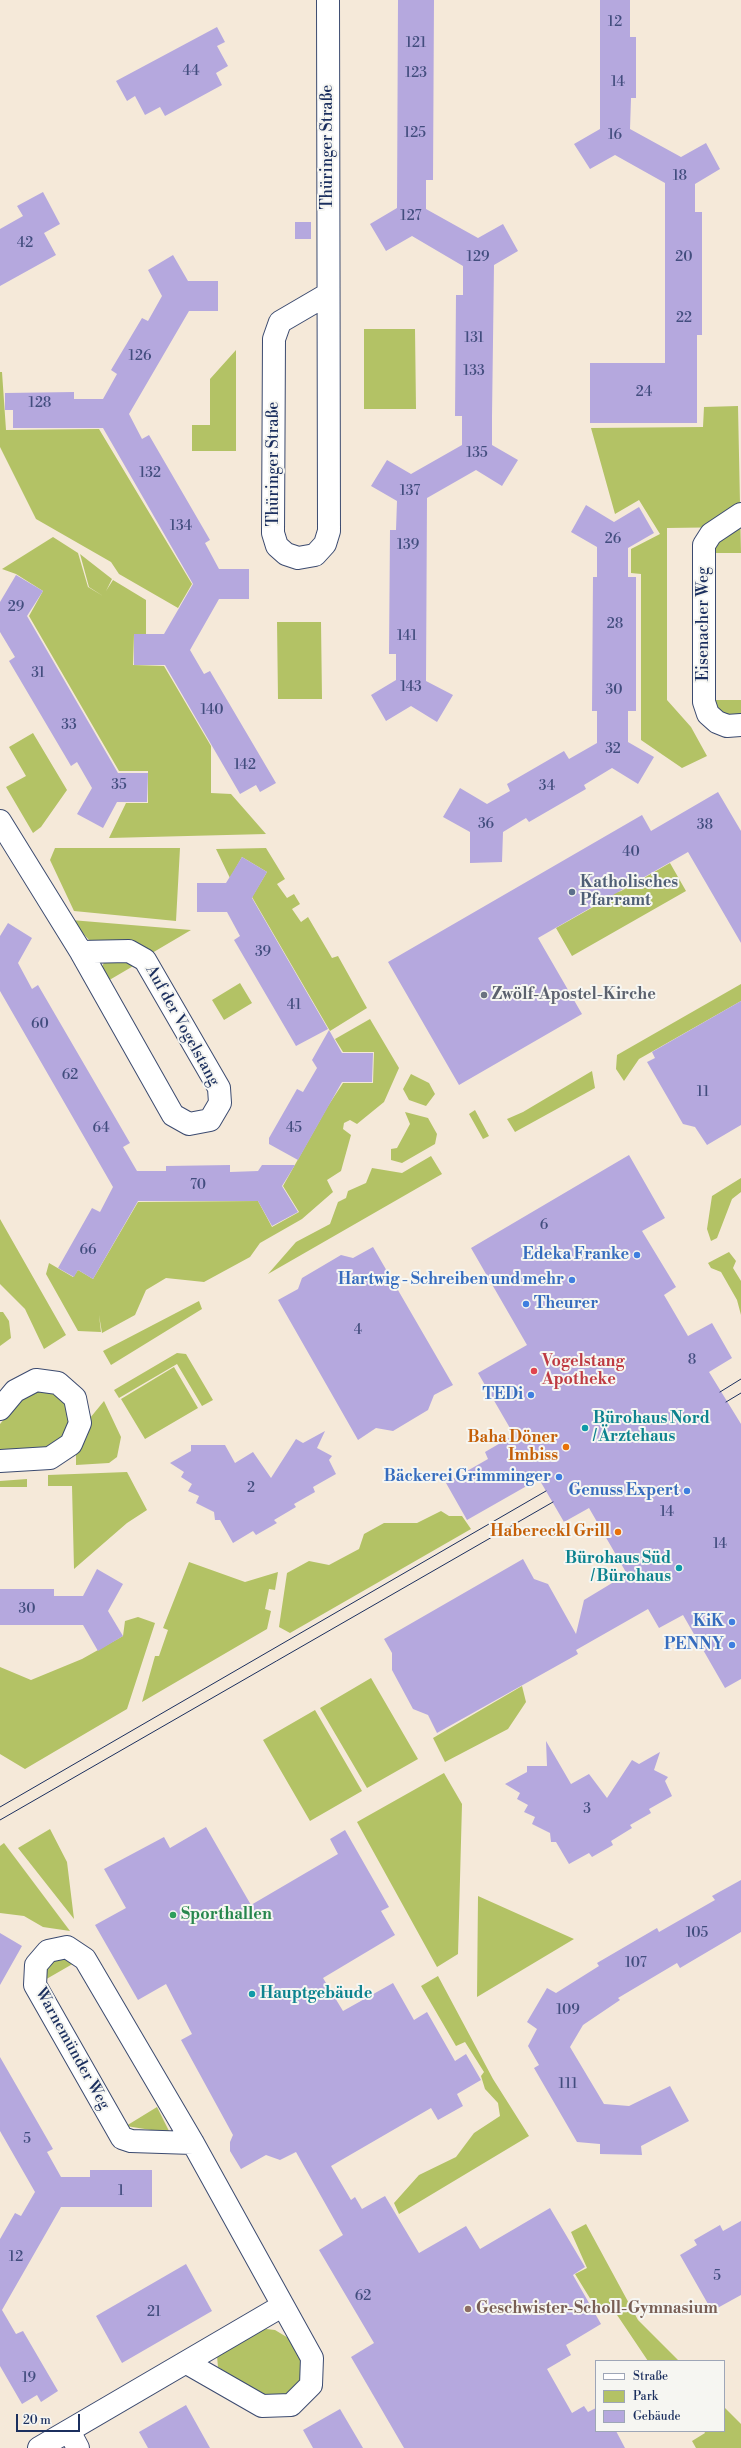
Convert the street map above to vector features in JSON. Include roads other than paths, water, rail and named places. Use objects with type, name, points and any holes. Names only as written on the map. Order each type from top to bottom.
[{"type":"street","name":"Thüringer Straße","points":[[328,0],[329,531],[325,544],[314,555],[298,558],[286,554],[277,546],[273,533],[274,339],[280,322],[328,294]]},
{"type":"street","name":"Eisenacher Weg","points":[[741,514],[711,534],[704,545],[704,702],[708,714],[717,722],[727,726],[741,725]]},
{"type":"street","name":"Auf der Vogelstang","points":[[0,821],[81,952],[173,1115],[189,1124],[210,1120],[220,1103],[219,1088],[145,960],[129,951],[81,952]]},
{"type":"street","points":[[0,1409],[14,1391],[36,1380],[58,1384],[75,1398],[80,1423],[71,1444],[50,1458],[0,1461]]},
{"type":"street","name":"Warnemünder Weg","points":[[187,2363],[262,2406],[291,2405],[311,2386],[312,2358],[193,2143],[85,1959],[67,1947],[48,1951],[36,1965],[35,1985],[122,2138],[131,2141],[193,2143]]},
{"type":"street","points":[[39,2448],[74,2440],[187,2363],[282,2306]]},
{"type":"tram line","points":[[720,1392],[741,1379]]},
{"type":"tram line","points":[[726,1402],[741,1393]]},
{"type":"tram line","points":[[0,1807],[546,1491]]},
{"type":"tram line","points":[[0,1820],[553,1502]]},
{"type":"place","name":"Katholisches Pfarramt","points":[[572,892]]},
{"type":"place","name":"Zwölf-Apostel-Kirche","points":[[484,995]]},
{"type":"place","name":"Edeka Franke","points":[[637,1255]]},
{"type":"place","name":"Hartwig - Schreiben und mehr","points":[[572,1280]]},
{"type":"place","name":"Theurer","points":[[526,1304]]},
{"type":"place","name":"Vogelstang Apotheke","points":[[534,1371]]},
{"type":"place","name":"TEDi","points":[[531,1395]]},
{"type":"place","name":"Bürohaus Nord / Ärztehaus","points":[[585,1428]]},
{"type":"place","name":"Baha Döner Imbiss","points":[[566,1447]]},
{"type":"place","name":"Bäckerei Grimminger","points":[[559,1477]]},
{"type":"place","name":"Genuss Expert","points":[[687,1491]]},
{"type":"place","name":"Habereckl Grill","points":[[618,1532]]},
{"type":"place","name":"Bürohaus Süd / Bürohaus","points":[[679,1568]]},
{"type":"place","name":"KiK","points":[[732,1622]]},
{"type":"place","name":"PENNY","points":[[732,1645]]},
{"type":"place","name":"Sporthallen","points":[[173,1915]]},
{"type":"place","name":"Hauptgebäude","points":[[252,1994]]},
{"type":"place","name":"Geschwister-Scholl-Gymnasium","points":[[468,2309]]}]
